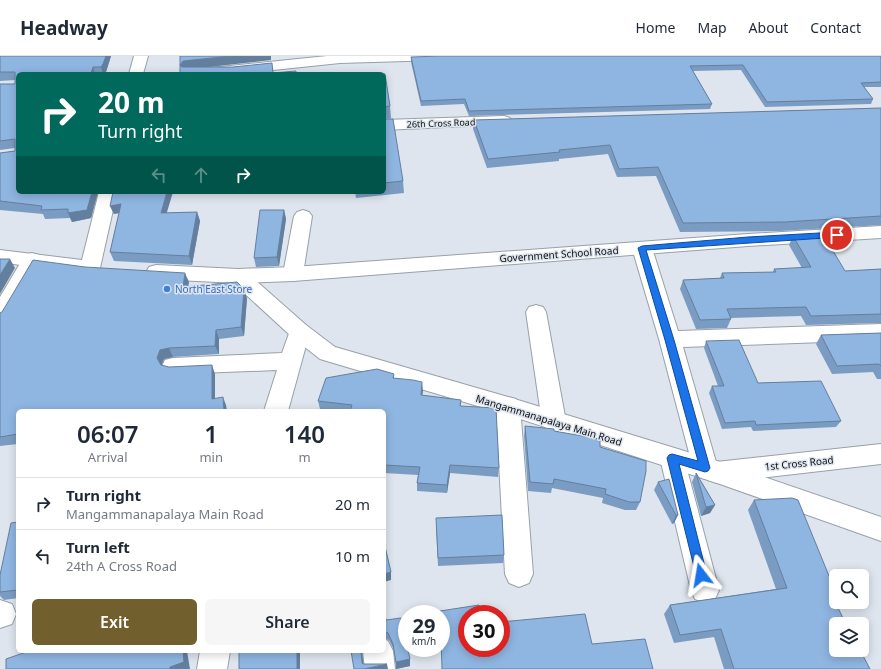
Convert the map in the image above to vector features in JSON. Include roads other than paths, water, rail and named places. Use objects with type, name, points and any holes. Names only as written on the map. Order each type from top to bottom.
[{"type":"street","points":[[137,72],[141,56]]},
{"type":"street","points":[[210,72],[341,58],[439,56]]},
{"type":"street","points":[[337,72],[341,58]]},
{"type":"street","name":"26th Cross Road","points":[[386,125],[518,121]]},
{"type":"street","points":[[0,256],[97,269],[108,194]]},
{"type":"street","points":[[292,274],[303,216]]},
{"type":"street","name":"Government School Road","points":[[136,271],[238,276],[292,274],[748,240],[881,232]]},
{"type":"street","points":[[642,248],[711,470]]},
{"type":"street","points":[[0,315],[32,260]]},
{"type":"street","name":"Mangammanapalaya Main Road","points":[[238,276],[299,331],[328,353],[508,406],[554,422],[711,470],[881,529]]},
{"type":"street","points":[[536,312],[554,422]]},
{"type":"street","points":[[277,409],[299,331]]},
{"type":"street","points":[[670,340],[881,332]]},
{"type":"street","points":[[173,366],[291,361]]},
{"type":"street","points":[[508,406],[519,574]]},
{"type":"street","name":"1st Cross Road","points":[[711,470],[881,454]]},
{"type":"street","points":[[672,458],[705,590]]},
{"type":"street","points":[[212,669],[215,653]]},
{"type":"street","points":[[378,653],[380,669]]},
{"type":"place","name":"North East Store","points":[[167,289]]}]
